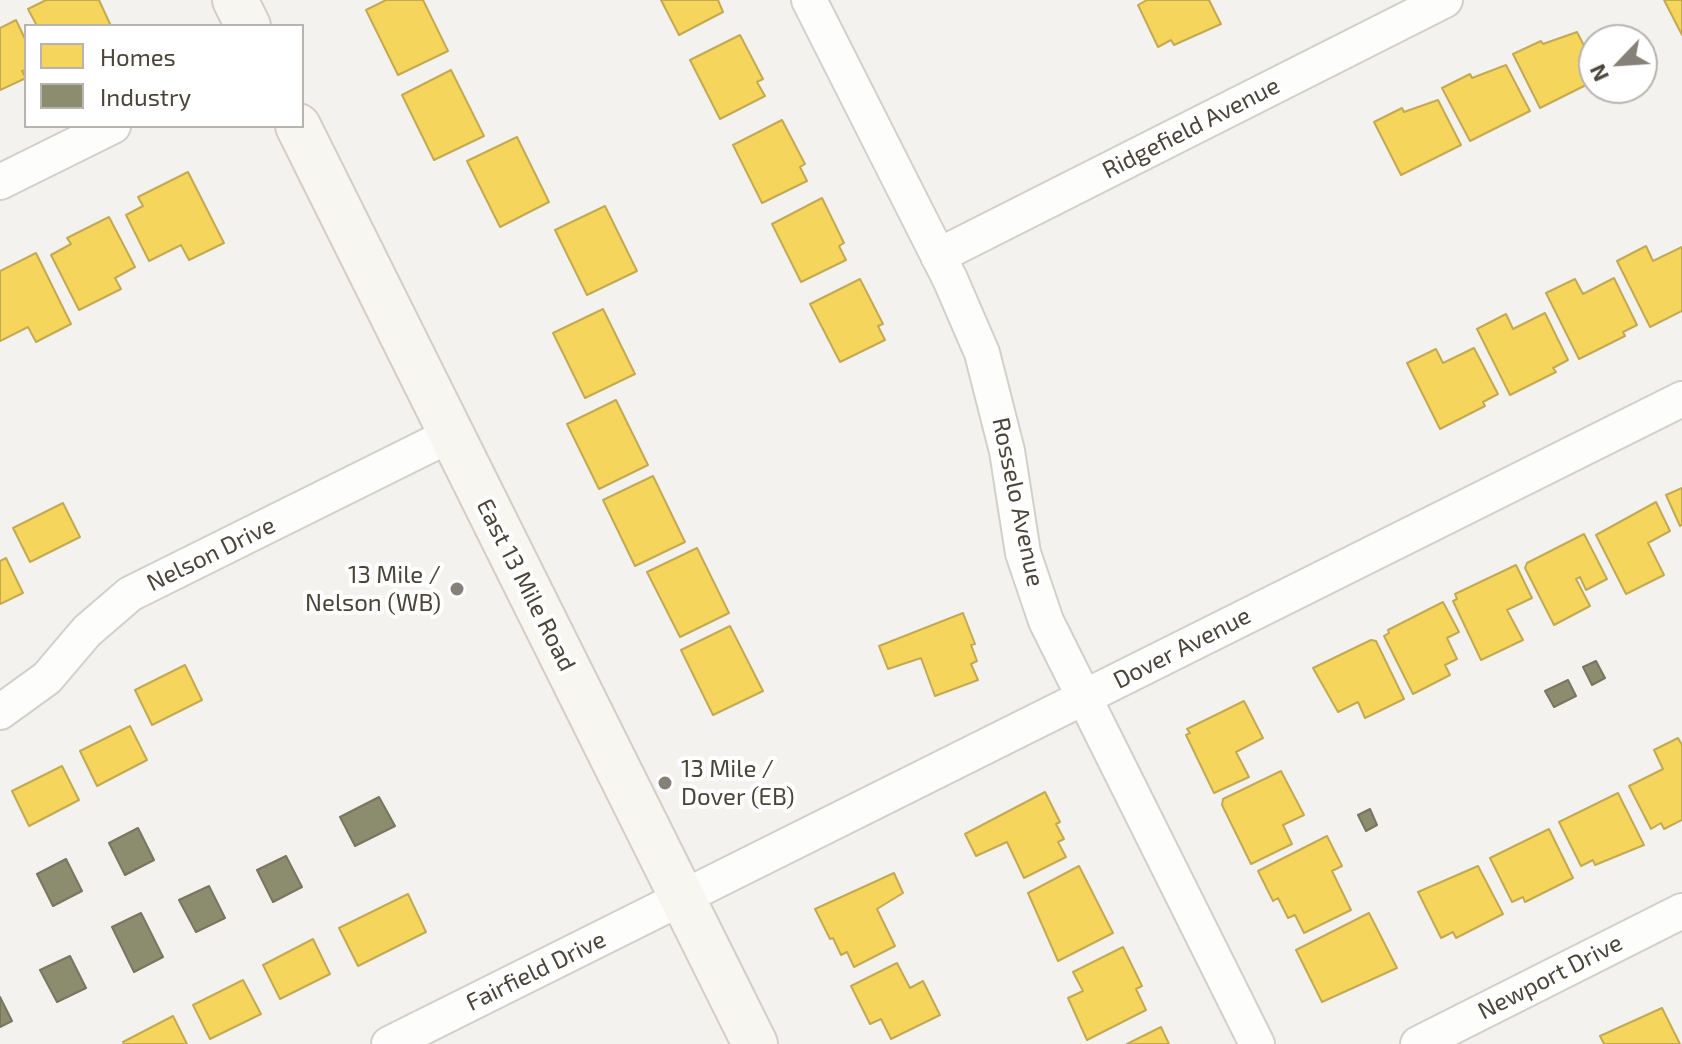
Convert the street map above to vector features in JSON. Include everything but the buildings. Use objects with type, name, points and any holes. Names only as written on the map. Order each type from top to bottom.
[{"type":"main road","points":[[235,0],[247,24]]},
{"type":"main road","name":"East 13 Mile Road","points":[[299,128],[755,1044]]},
{"type":"street","name":"Rosselo Avenue","points":[[809,0],[938,256],[991,377],[1030,576],[1046,621],[1257,1044]]},
{"type":"street","name":"Ridgefield Avenue","points":[[938,256],[1445,0]]},
{"type":"street","points":[[0,182],[109,128]]},
{"type":"street","name":"Dover Avenue","points":[[682,899],[1682,399]]},
{"type":"street","name":"Nelson Drive","points":[[0,712],[47,678],[87,631],[130,594],[450,435]]},
{"type":"street","name":"Fairfield Drive","points":[[389,1044],[682,899]]},
{"type":"street","name":"Newport Drive","points":[[1418,1044],[1682,911]]},
{"type":"place","name":"13 Mile / Nelson (WB)","points":[[457,589]]},
{"type":"place","name":"13 Mile / Dover (EB)","points":[[665,783]]}]
